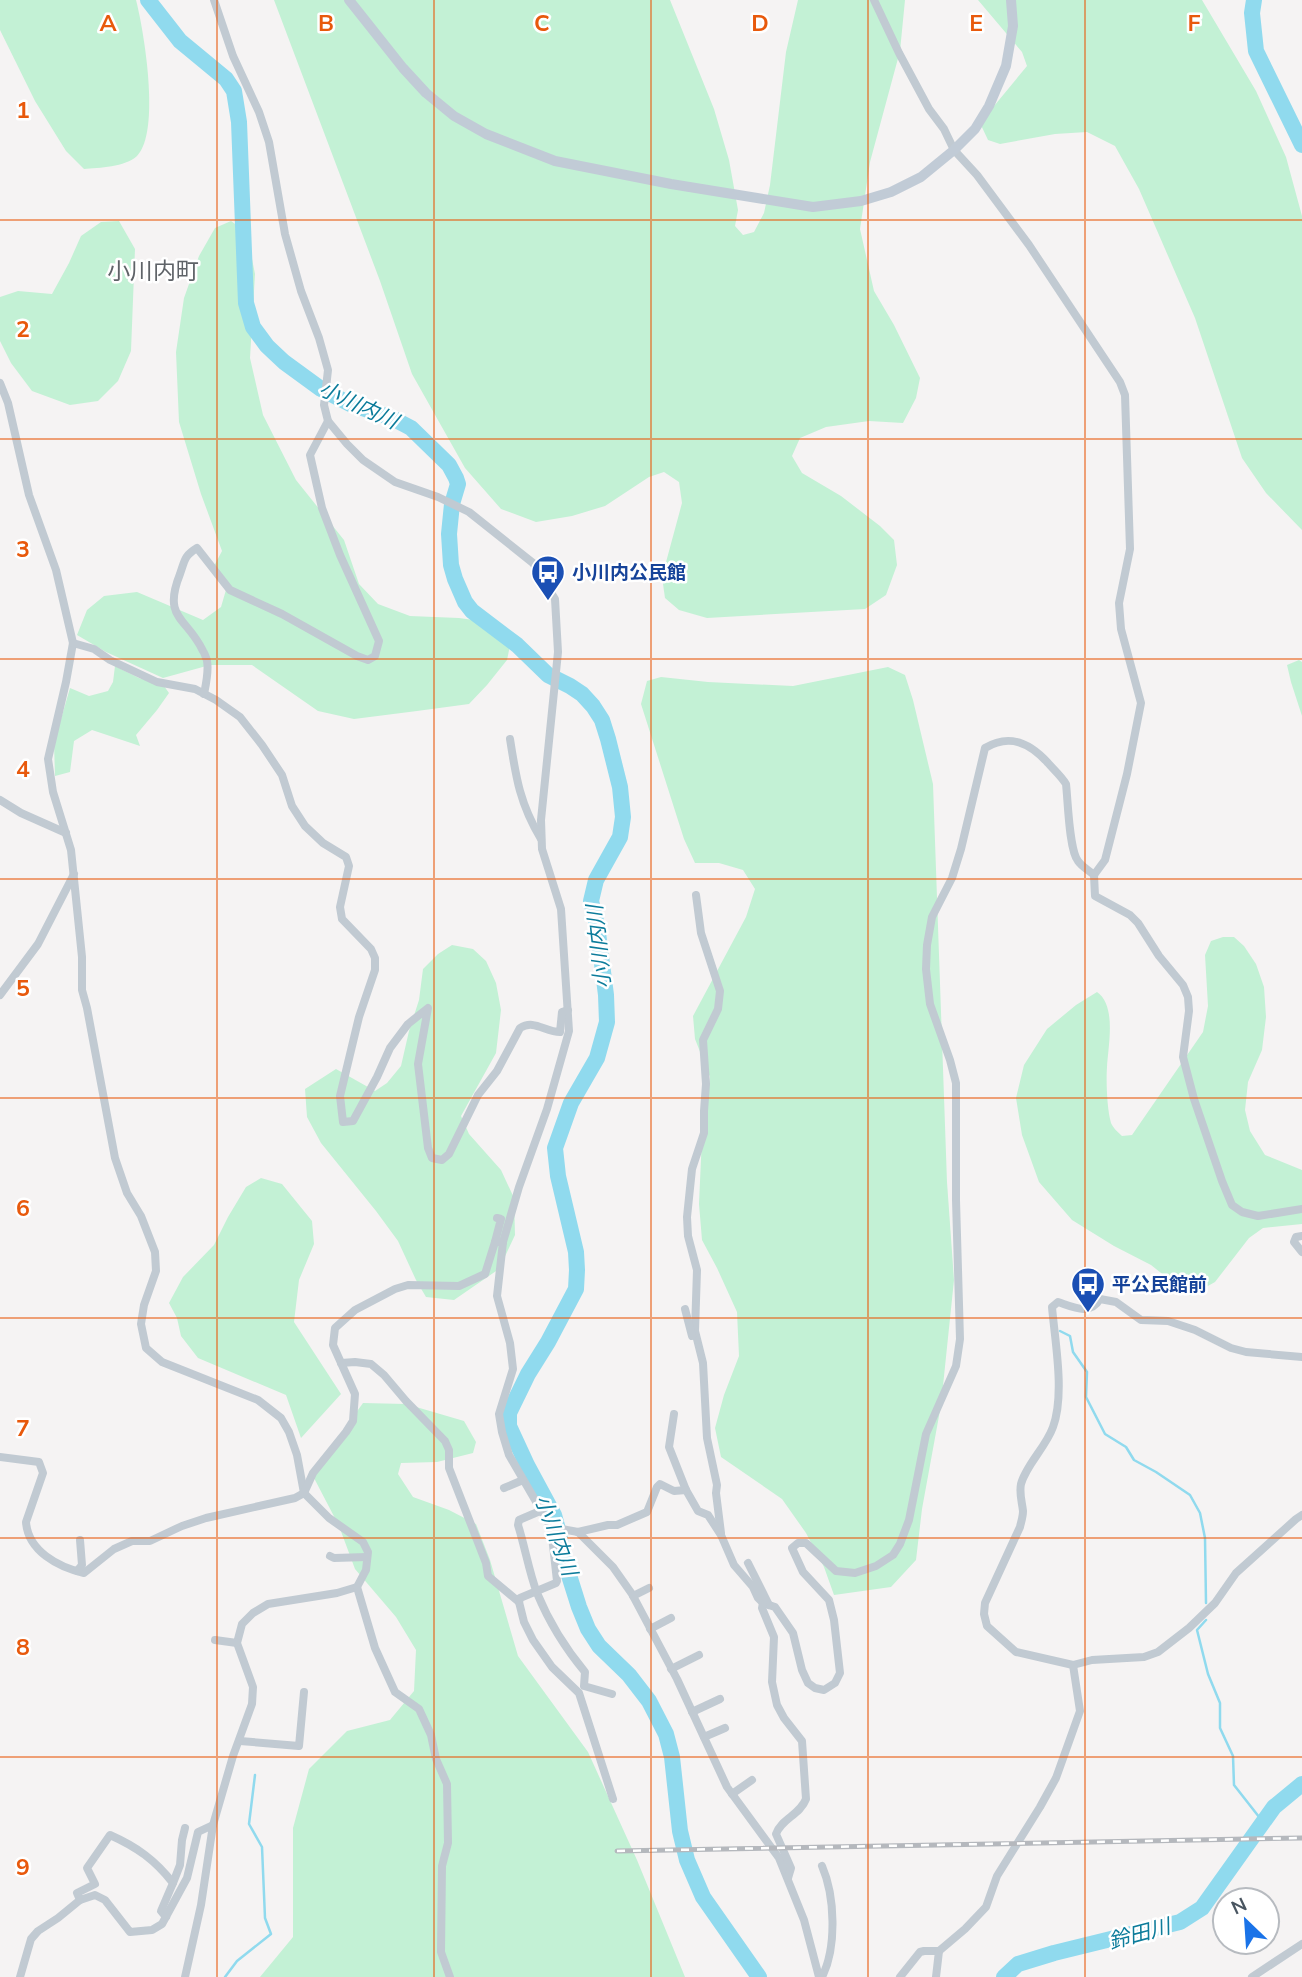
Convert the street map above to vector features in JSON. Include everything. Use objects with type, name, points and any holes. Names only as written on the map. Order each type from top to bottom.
[{"type":"street","points":[[0,1457],[39,1462],[43,1473],[26,1528],[46,1558],[84,1573],[114,1549],[132,1541],[150,1541],[206,1518],[270,1504],[304,1493],[313,1473],[353,1420],[355,1394],[333,1345],[335,1328],[355,1310],[395,1289],[408,1285],[459,1286],[485,1274],[547,1109],[569,1031],[561,909],[546,865],[541,820],[558,652],[555,599],[533,563],[469,512],[438,497],[395,482],[363,460],[328,421],[324,405],[328,370],[285,234],[269,142],[259,112],[233,56],[214,0]]},
{"type":"street","points":[[349,0],[386,48],[426,93],[472,127],[555,162],[813,207],[861,201],[891,192],[921,177],[975,130],[989,106],[1006,66],[1013,26],[1012,0]]},
{"type":"street","points":[[874,0],[905,65],[954,150],[977,175],[1029,245],[1121,382],[1125,395],[1130,549],[1119,604],[1121,629],[1140,703],[1127,774],[1105,860],[1094,875],[1095,896],[1130,915],[1138,923],[1159,956],[1183,985],[1188,997],[1189,1011],[1183,1057],[1194,1099],[1232,1205],[1242,1212],[1258,1216],[1302,1209]]},
{"type":"street","points":[[0,383],[8,403],[29,495],[56,570],[73,643],[48,759],[53,792],[71,850],[82,957],[82,990],[115,1158],[127,1193],[141,1216],[155,1252],[156,1271],[144,1305],[141,1324],[146,1348],[162,1362],[257,1400],[281,1418],[297,1455],[304,1493],[329,1518],[363,1542],[368,1552],[366,1570],[357,1587],[375,1648],[395,1692],[419,1709],[447,1784],[448,1843],[442,1866],[441,1952],[450,1977]]},
{"type":"street","points":[[204,694],[207,660],[199,643],[178,617],[173,606],[175,587],[187,554],[197,548],[230,590],[282,614],[357,656],[368,660],[375,656],[379,641],[322,508],[310,454],[328,421]]},
{"type":"street","points":[[73,643],[94,649],[110,660],[157,682],[195,689],[240,717],[282,775],[292,806],[305,827],[323,843],[346,857],[349,866],[340,907],[342,919],[371,949],[374,970],[359,1017],[340,1097],[343,1122],[353,1121],[390,1048],[408,1024],[428,1008],[418,1065],[428,1148],[432,1158],[442,1160],[449,1154],[478,1095],[497,1071],[520,1028],[532,1024],[560,1032],[562,1012],[568,1010]]},
{"type":"street","points":[[510,739],[517,785],[528,816],[542,841]]},
{"type":"street","points":[[674,1414],[669,1447],[686,1490],[698,1511],[708,1515],[721,1535],[734,1565],[758,1598],[775,1607],[793,1633],[808,1683],[824,1689],[835,1683],[840,1673],[829,1601],[803,1572],[792,1548],[798,1543],[806,1543],[835,1572],[855,1573],[876,1566],[893,1555],[909,1520],[926,1434],[956,1366],[960,1339],[956,1083],[930,1004],[926,969],[927,945],[932,917],[952,878],[961,849],[985,748],[996,741],[1016,741],[1031,747],[1062,777],[1066,784],[1071,843],[1075,857],[1080,865],[1094,875]]},
{"type":"street","points":[[0,800],[21,813],[66,833]]},
{"type":"street","points":[[0,995],[38,944],[74,874]]},
{"type":"street","points":[[696,895],[701,933],[720,991],[718,1009],[703,1040],[706,1084],[704,1133],[692,1169],[687,1217],[688,1236],[697,1270],[695,1331],[703,1363],[707,1438],[717,1485],[721,1535]]},
{"type":"street","points":[[497,1218],[501,1219],[497,1296],[510,1343],[513,1369],[499,1414],[509,1455],[550,1526],[557,1581],[520,1598],[519,1602]]},
{"type":"street","points":[[1302,1236],[1296,1237],[1294,1242],[1302,1252]]},
{"type":"street","points":[[1302,1357],[1231,1348],[1195,1330],[1168,1321],[1141,1320],[1116,1302],[1100,1299],[1096,1307],[1087,1310],[1058,1302],[1052,1307],[1059,1403],[1043,1448],[1020,1488],[1024,1515],[985,1603],[986,1626],[1016,1652],[1073,1665],[1092,1660],[1144,1657],[1158,1652],[1189,1628],[1215,1603],[1236,1573],[1302,1515]]},
{"type":"street","points":[[685,1309],[691,1336],[698,1344]]},
{"type":"street","points":[[341,1363],[371,1364],[384,1374],[445,1441],[449,1450],[449,1468],[486,1563],[488,1576],[519,1602],[524,1622],[533,1640],[552,1667],[582,1690],[612,1694]]},
{"type":"street","points":[[504,1488],[523,1480]]},
{"type":"street","points":[[550,1526],[575,1532],[617,1525],[647,1512],[660,1484],[674,1491],[686,1490]]},
{"type":"street","points":[[540,1511],[519,1520],[519,1525],[537,1592],[552,1626],[568,1652],[585,1672],[582,1690],[613,1800]]},
{"type":"street","points":[[575,1532],[613,1567],[633,1596],[727,1787],[779,1858],[804,1920],[821,1977]]},
{"type":"street","points":[[77,1571],[82,1565],[80,1540]]},
{"type":"street","points":[[330,1556],[367,1557]]},
{"type":"street","points":[[748,1563],[766,1604]]},
{"type":"street","points":[[185,1977],[201,1905],[213,1825],[252,1704],[253,1687],[237,1643],[242,1624],[268,1604],[337,1593],[357,1587]]},
{"type":"street","points":[[633,1596],[649,1588]]},
{"type":"street","points":[[766,1604],[762,1608],[774,1637],[772,1682],[777,1705],[783,1718],[802,1741],[806,1800],[803,1806],[778,1826],[775,1834],[791,1868],[788,1878]]},
{"type":"street","points":[[650,1629],[671,1618]]},
{"type":"street","points":[[215,1640],[237,1643]]},
{"type":"street","points":[[671,1669],[699,1655]]},
{"type":"street","points":[[900,1977],[920,1952],[939,1951],[986,1908],[997,1875],[1056,1778],[1080,1711],[1073,1665]]},
{"type":"street","points":[[240,1741],[299,1746],[304,1692]]},
{"type":"street","points":[[692,1712],[720,1699]]},
{"type":"street","points":[[704,1737],[725,1728]]},
{"type":"street","points":[[732,1794],[752,1780]]},
{"type":"street","points":[[754,1823],[762,1816]]},
{"type":"street","points":[[20,1977],[31,1939],[80,1900],[94,1895],[105,1900],[130,1932],[152,1930],[162,1924],[191,1867],[198,1832],[213,1825]]},
{"type":"street","points":[[166,1917],[161,1911],[180,1865],[182,1839],[186,1828]]},
{"type":"street","points":[[80,1900],[76,1893],[95,1884],[87,1868],[110,1835],[128,1843],[158,1864],[173,1883]]},
{"type":"street","points":[[821,1977],[826,1970],[832,1944],[828,1880],[822,1866]]},
{"type":"street","points":[[1252,1977],[1302,1944]]},
{"type":"street","points":[[936,1977],[939,1951]]},
{"type":"green space","points":[[0,0],[136,0],[149,81],[148,126],[144,144],[137,156],[119,165],[84,169],[66,151],[35,101],[0,30]]},
{"type":"green space","points":[[274,0],[670,0],[714,109],[729,160],[738,210],[735,226],[743,235],[754,232],[764,213],[770,185],[786,52],[798,0],[905,0],[900,51],[870,162],[860,229],[874,291],[920,378],[916,398],[903,423],[869,421],[826,427],[800,438],[792,456],[802,473],[841,496],[894,540],[897,565],[886,595],[865,609],[707,618],[679,610],[665,598],[662,577],[682,503],[679,482],[664,472],[649,477],[605,506],[572,516],[536,522],[501,509],[465,468],[412,374],[380,281]]},
{"type":"green space","points":[[978,0],[1202,0],[1256,91],[1286,157],[1302,216],[1302,530],[1266,493],[1242,458],[1195,318],[1139,189],[1115,146],[1087,132],[1055,134],[1000,144],[988,140],[980,123],[1027,66],[1022,52]]},
{"type":"green space","points":[[119,221],[135,249],[131,351],[118,381],[98,401],[70,405],[32,391],[11,363],[0,341],[0,297],[18,291],[52,294],[81,236],[101,222]]},
{"type":"green space","points":[[231,221],[242,229],[249,244],[255,274],[250,358],[263,415],[296,480],[344,540],[359,584],[378,604],[410,616],[496,623],[512,636],[507,660],[469,704],[354,719],[318,711],[252,665],[210,665],[163,678],[106,652],[77,635],[87,610],[104,596],[137,592],[203,620],[221,607],[228,583],[213,568],[222,551],[179,422],[176,352],[184,298],[199,256],[215,228]]},
{"type":"green space","points":[[1299,660],[1302,662],[1302,716],[1287,665]]},
{"type":"green space","points":[[115,666],[164,686],[169,693],[136,735],[140,746],[92,730],[74,741],[70,772],[55,776],[54,743],[70,688],[89,696],[108,691],[113,682]]},
{"type":"green space","points":[[888,667],[905,675],[933,784],[947,1182],[954,1280],[941,1405],[922,1509],[916,1560],[891,1587],[834,1595],[824,1567],[806,1533],[782,1499],[721,1457],[715,1428],[739,1356],[737,1312],[702,1240],[699,1204],[702,1136],[710,1077],[695,1039],[693,1016],[746,917],[755,889],[743,870],[719,863],[695,863],[684,839],[641,704],[647,681],[661,677],[793,686]]},
{"type":"green space","points":[[1234,937],[1244,946],[1256,964],[1264,987],[1266,1017],[1262,1050],[1248,1082],[1245,1110],[1250,1131],[1265,1155],[1302,1170],[1302,1224],[1263,1228],[1249,1238],[1215,1282],[1190,1296],[1151,1265],[1072,1220],[1039,1182],[1022,1135],[1016,1098],[1024,1065],[1047,1029],[1097,992],[1103,998],[1109,1016],[1107,1080],[1111,1123],[1122,1136],[1132,1135],[1203,1032],[1208,1006],[1205,955],[1211,941]]},
{"type":"green space","points":[[452,945],[473,949],[486,961],[496,983],[501,1010],[496,1053],[461,1116],[469,1134],[501,1170],[514,1198],[515,1235],[499,1269],[454,1300],[426,1297],[398,1241],[321,1143],[307,1117],[305,1089],[336,1069],[375,1091],[387,1083],[401,1066],[419,1000],[423,969]]},
{"type":"green space","points":[[261,1178],[282,1184],[312,1221],[314,1244],[299,1280],[294,1322],[341,1394],[301,1438],[286,1395],[198,1358],[181,1336],[177,1318],[169,1303],[183,1277],[214,1245],[246,1187]]},
{"type":"green space","points":[[363,1403],[406,1404],[464,1421],[476,1442],[473,1453],[437,1462],[401,1463],[398,1474],[413,1497],[449,1510],[476,1524],[490,1560],[518,1656],[588,1752],[637,1860],[685,1977],[260,1977],[293,1937],[293,1828],[309,1769],[347,1731],[390,1720],[414,1691],[416,1650],[396,1617],[355,1569],[339,1526],[314,1478],[335,1442]]},
{"type":"waterway","name":"小川内川","points":[[148,0],[180,41],[226,79],[234,91],[239,122],[246,303],[253,327],[267,346],[284,362],[321,389],[350,404],[392,418],[411,428],[449,465],[458,484],[452,504],[449,534],[451,565],[465,602],[472,611],[517,645],[548,675],[582,694],[602,720],[608,739],[620,787],[623,817],[620,837],[596,880],[591,901],[597,925],[607,1022],[597,1058],[571,1103],[555,1148],[558,1176],[576,1252],[576,1289],[528,1374],[509,1413],[509,1426],[554,1515],[562,1553],[588,1629],[599,1646],[629,1675],[649,1701],[666,1734],[672,1757],[680,1831],[687,1860],[703,1897],[759,1977]]},
{"type":"waterway","name":"鈴田川","points":[[1254,0],[1252,13],[1256,51],[1302,145]]},
{"type":"waterway","points":[[1060,1331],[1070,1336],[1073,1352],[1087,1372],[1086,1397],[1105,1434],[1126,1447],[1134,1460],[1190,1495],[1200,1513],[1205,1538],[1206,1603]]},
{"type":"waterway","points":[[1206,1620],[1197,1630],[1208,1674],[1220,1703],[1220,1728],[1233,1756],[1234,1785],[1263,1822]]},
{"type":"waterway","points":[[225,1977],[237,1961],[271,1934],[265,1918],[262,1847],[249,1824],[255,1775]]},
{"type":"waterway","name":"鈴田川","points":[[1004,1977],[1018,1964],[1180,1922],[1202,1908],[1274,1807],[1302,1784]]},
{"type":"railway","points":[[617,1851],[1302,1838]]},
{"type":"place","name":"小川内公民館","points":[[548,602]]},
{"type":"place","name":"平公民館前","points":[[1088,1314]]},
{"type":"district","name":"小川内町","points":[[153,270]]}]
